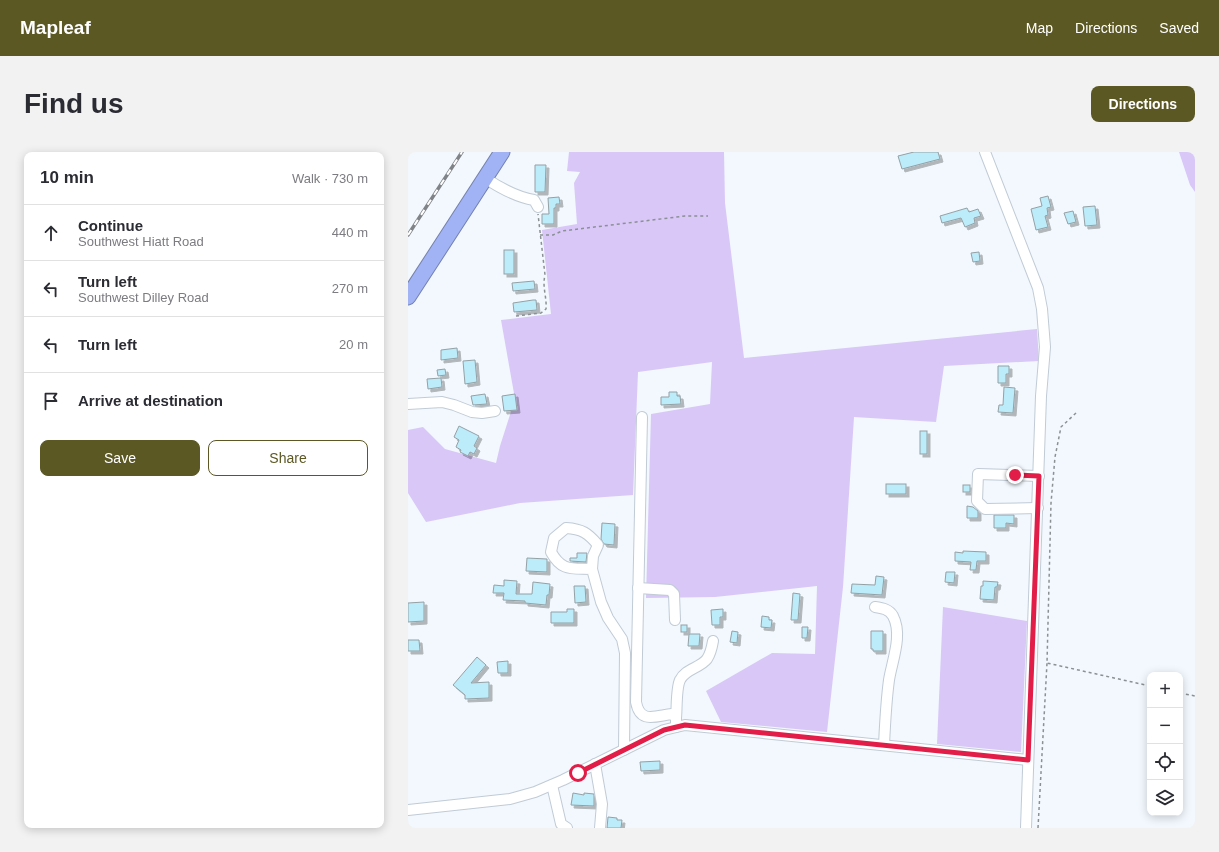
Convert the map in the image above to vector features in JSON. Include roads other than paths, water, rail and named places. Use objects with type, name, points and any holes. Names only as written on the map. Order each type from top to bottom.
[{"type":"highway","points":[[408,297],[502,152]]},
{"type":"street","points":[[988,153],[1038,288],[1045,330],[1026,828]]},
{"type":"street","points":[[485,178],[510,192],[526,199],[534,200],[538,207]]},
{"type":"street","points":[[408,404],[442,402],[472,412],[482,413],[495,411]]},
{"type":"street","points":[[642,416],[636,702],[638,710],[643,716],[650,717],[672,714],[676,723]]},
{"type":"street","points":[[1038,508],[985,508],[977,501],[978,474],[1039,476]]},
{"type":"street","points":[[592,569],[564,568],[555,560],[551,552],[554,538],[566,528],[578,528],[590,536],[598,545],[593,556],[592,569],[601,602],[608,618],[622,639],[625,653],[624,750]]},
{"type":"street","points":[[638,588],[670,590],[674,594],[675,620]]},
{"type":"street","points":[[875,607],[886,609],[893,616],[897,638],[889,680],[884,745]]},
{"type":"street","points":[[676,723],[678,687],[680,680],[683,676],[708,658],[713,641]]},
{"type":"street","points":[[408,810],[510,798],[534,792],[552,785],[659,733],[676,723],[1028,760]]},
{"type":"street","points":[[595,764],[602,804],[600,828]]},
{"type":"street","points":[[552,785],[561,824],[567,828]]},
{"type":"railway","points":[[408,235],[462,152]]}]
